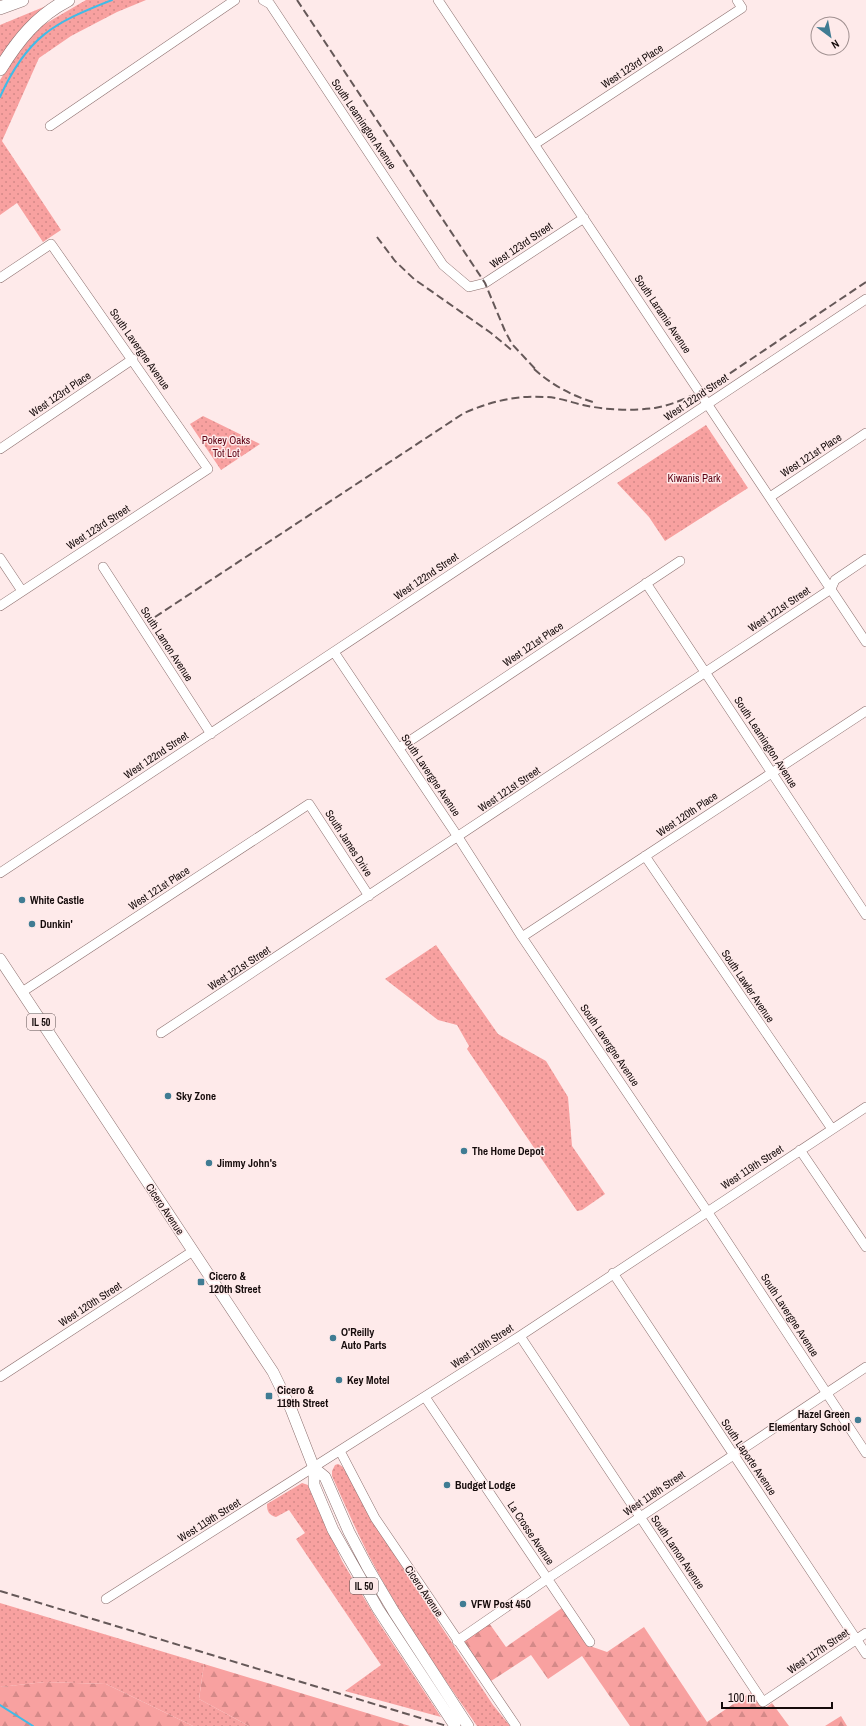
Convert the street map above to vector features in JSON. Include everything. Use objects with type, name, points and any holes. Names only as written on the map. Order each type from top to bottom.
[{"type":"highway","points":[[0,8],[22,0]]},
{"type":"highway","points":[[0,69],[15,45],[34,24],[60,4],[68,0]]},
{"type":"main road","name":"Cicero Avenue","points":[[0,960],[273,1372],[291,1409],[314,1468],[314,1485],[333,1530],[378,1609],[456,1726]]},
{"type":"main road","name":"Cicero Avenue","points":[[314,1468],[325,1477],[349,1532],[368,1568],[468,1726]]},
{"type":"street","points":[[50,126],[235,0]]},
{"type":"street","name":"South Leamington Avenue","points":[[263,0],[270,4],[443,264],[469,287]]},
{"type":"street","name":"South Laramie Avenue","points":[[438,0],[866,642]]},
{"type":"street","name":"West 123rd Place","points":[[535,144],[740,4]]},
{"type":"street","name":"West 123rd Street","points":[[469,287],[485,283],[584,218]]},
{"type":"street","name":"South Lavergne Avenue","points":[[0,278],[51,244],[133,359],[208,469]]},
{"type":"street","name":"West 122nd Street","points":[[0,873],[866,299]]},
{"type":"street","name":"West 123rd Place","points":[[0,448],[133,359]]},
{"type":"street","name":"West 121st Place","points":[[770,496],[866,433]]},
{"type":"street","name":"West 123rd Street","points":[[0,606],[208,469]]},
{"type":"street","points":[[0,558],[22,591]]},
{"type":"street","name":"West 121st Street","points":[[161,1033],[706,672],[830,588],[836,579],[866,560]]},
{"type":"street","name":"West 121st Place","points":[[399,748],[680,561]]},
{"type":"street","name":"South Lamon Avenue","points":[[103,567],[211,734]]},
{"type":"street","name":"South Leamington Avenue","points":[[646,583],[866,915]]},
{"type":"street","name":"South Lavergne Avenue","points":[[334,652],[458,837],[522,937],[707,1211],[866,1453]]},
{"type":"street","name":"West 120th Place","points":[[522,937],[866,711]]},
{"type":"street","name":"West 121st Place","points":[[22,992],[309,804]]},
{"type":"street","name":"South James Drive","points":[[309,804],[369,896]]},
{"type":"street","name":"South Lawler Avenue","points":[[645,856],[832,1129]]},
{"type":"street","name":"West 119th Street","points":[[106,1599],[520,1336],[613,1273],[866,1107]]},
{"type":"street","points":[[800,1150],[866,1247]]},
{"type":"street","name":"West 120th Street","points":[[0,1377],[193,1251]]},
{"type":"street","name":"South Laporte Avenue","points":[[613,1273],[866,1654]]},
{"type":"street","name":"South Lamon Avenue","points":[[520,1336],[763,1702]]},
{"type":"street","name":"West 118th Street","points":[[457,1641],[547,1579],[866,1367]]},
{"type":"street","name":"La Crosse Avenue","points":[[425,1397],[590,1642]]},
{"type":"street","name":"Cicero Avenue","points":[[340,1451],[375,1518],[516,1726]]},
{"type":"street","name":"West 117th Street","points":[[763,1702],[866,1633]]},
{"type":"green space","points":[[86,0],[146,0],[117,12],[71,36],[39,58],[2,141],[61,230],[43,242],[17,203],[0,215],[0,80],[38,28]]},
{"type":"green space","points":[[46,6],[46,9],[18,32],[0,57],[0,25]]},
{"type":"green space","name":"Pokey Oaks Tot Lot","points":[[203,416],[260,444],[221,470],[190,424]]},
{"type":"green space","name":"Kiwanis Park","points":[[706,425],[748,488],[665,541],[649,517],[617,483]]},
{"type":"green space","points":[[436,945],[498,1034],[546,1061],[568,1097],[572,1146],[605,1194],[582,1210],[577,1211],[467,1049],[469,1046],[457,1025],[438,1020],[385,979]]},
{"type":"green space","points":[[338,1464],[342,1466],[350,1477],[367,1512],[382,1536],[493,1705],[510,1726],[477,1726],[420,1643],[381,1578],[350,1516],[332,1476],[332,1471],[335,1465]]},
{"type":"green space","points":[[302,1483],[308,1485],[342,1561],[379,1623],[441,1717],[345,1691],[381,1665],[296,1539],[305,1533],[289,1510],[276,1517],[268,1511],[267,1504]]},
{"type":"green space","points":[[0,1603],[204,1664],[199,1699],[249,1726],[193,1726],[106,1684],[45,1682],[0,1687]]},
{"type":"green space","points":[[562,1608],[587,1645],[607,1652],[644,1627],[707,1722],[751,1692],[764,1709],[772,1703],[789,1726],[630,1726],[582,1656],[548,1679],[531,1655],[491,1681],[463,1641],[489,1623],[506,1647]]},
{"type":"green space","points":[[204,1664],[410,1726],[249,1726],[199,1699]]},
{"type":"green space","points":[[45,1682],[106,1684],[193,1726],[0,1726],[0,1687]]},
{"type":"green space","points":[[841,1716],[847,1726],[825,1726]]},
{"type":"waterway","points":[[0,97],[21,60],[32,46],[44,35],[73,16],[112,0]]},
{"type":"waterway","points":[[0,1705],[33,1726]]},
{"type":"railway","points":[[297,0],[485,283],[512,344],[538,372]]},
{"type":"railway","points":[[377,237],[395,261],[414,279],[491,333],[514,352]]},
{"type":"railway","points":[[155,617],[464,413],[503,400],[523,397],[549,397],[591,407],[619,410],[655,408],[671,404],[695,394],[717,382],[866,282]]},
{"type":"railway","points":[[534,369],[563,389],[596,403]]},
{"type":"railway","points":[[0,1591],[447,1726]]},
{"type":"place","name":"White Castle","points":[[22,900]]},
{"type":"place","name":"Dunkin'","points":[[32,924]]},
{"type":"place","name":"Sky Zone","points":[[168,1096]]},
{"type":"place","name":"The Home Depot","points":[[464,1151]]},
{"type":"place","name":"Jimmy John's","points":[[209,1163]]},
{"type":"place","name":"Cicero & 120th Street","points":[[201,1282]]},
{"type":"place","name":"O'Reilly Auto Parts","points":[[333,1338]]},
{"type":"place","name":"Key Motel","points":[[339,1380]]},
{"type":"place","name":"Cicero & 119th Street","points":[[269,1396]]},
{"type":"place","name":"Hazel Green Elementary School","points":[[858,1420]]},
{"type":"place","name":"Budget Lodge","points":[[447,1485]]},
{"type":"place","name":"VFW Post 450","points":[[463,1604]]}]
